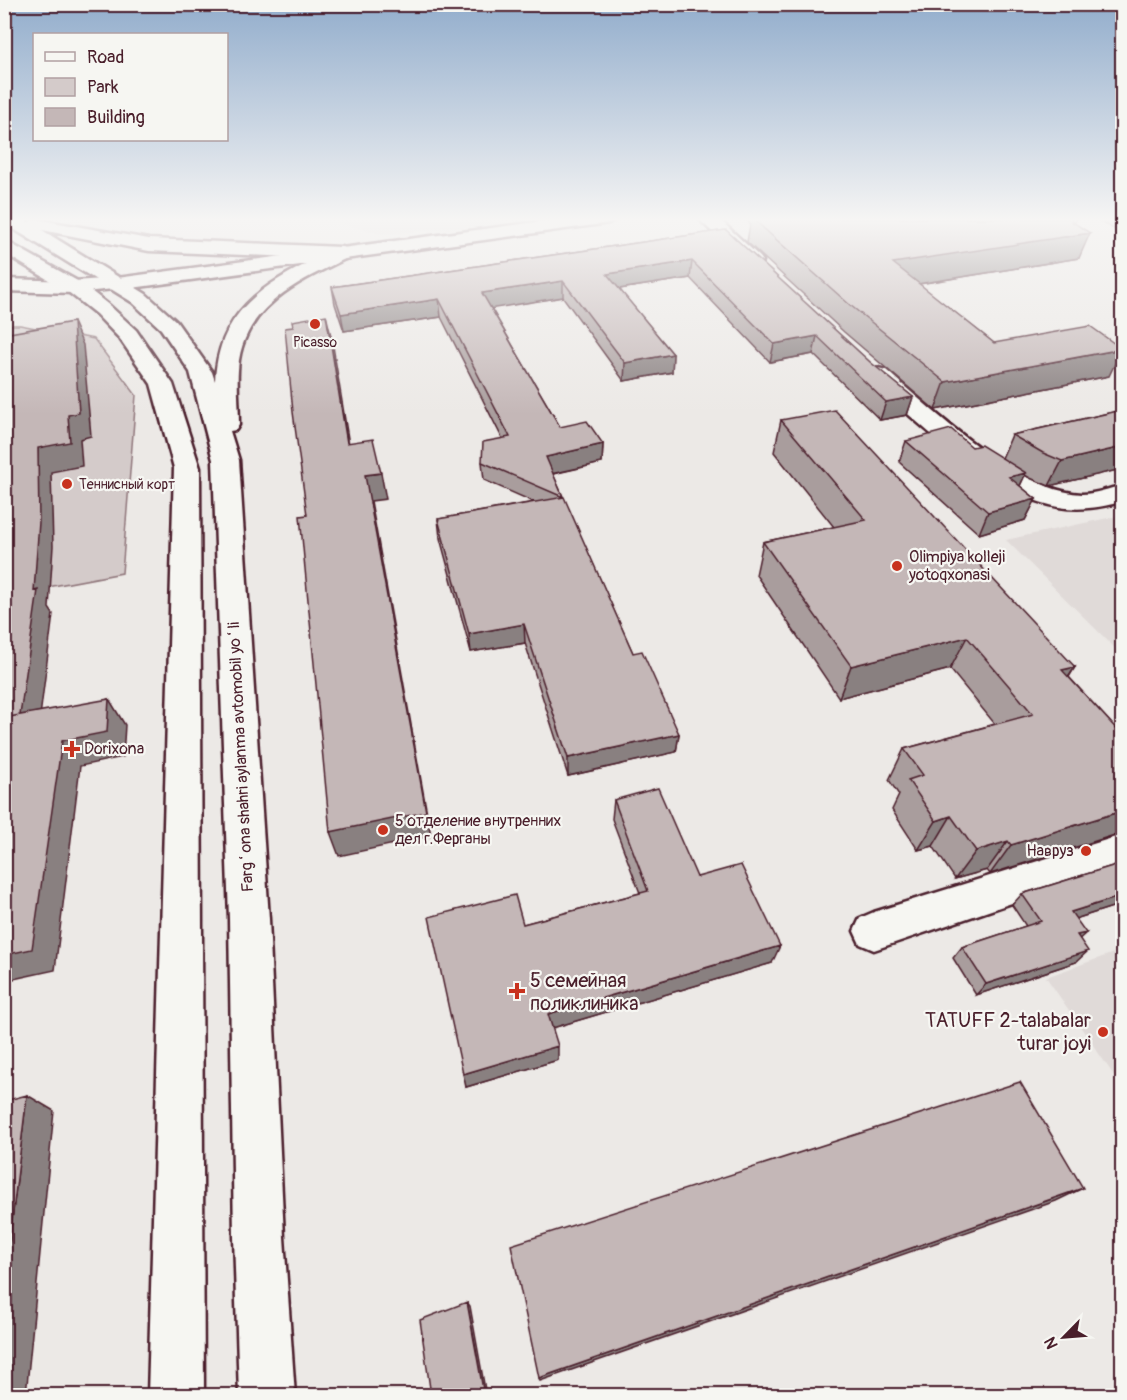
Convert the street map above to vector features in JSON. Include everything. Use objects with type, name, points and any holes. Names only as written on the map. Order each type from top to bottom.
[{"type":"main road","points":[[68,283],[103,310],[128,335],[162,384],[187,468],[176,1395]]},
{"type":"main road","points":[[4,297],[74,287],[122,283]]},
{"type":"main road","points":[[226,460],[228,360],[234,337],[246,314],[264,296],[287,283]]},
{"type":"main road","name":"Fargʻona shahri aylanma avtomobil yoʻli","points":[[117,284],[139,298],[169,325],[201,372],[226,460],[249,919],[259,1237],[267,1395]]},
{"type":"main road","points":[[4,285],[74,287]]},
{"type":"main road","points":[[866,365],[946,434],[1040,494],[1082,502],[1122,494]]},
{"type":"main road","points":[[874,931],[1036,877],[1122,852]]},
{"type":"shaded area","points":[[1122,515],[1122,655],[1006,540]]},
{"type":"shaded area","name":"TATUFF 2-talabalar turar joyi","points":[[1122,950],[1122,1087],[1046,977]]},
{"type":"green space","name":"Теннисный корт","points":[[4,325],[20,325],[94,339],[136,395],[122,573],[5,595]]},
{"type":"building","points":[[357,283],[547,283],[482,293],[560,427],[587,421],[603,444],[546,457],[563,497],[482,462],[483,442],[510,437],[439,299],[341,314],[332,287]]},
{"type":"building","points":[[565,283],[615,283],[673,354],[625,363]]},
{"type":"building","points":[[714,283],[784,283],[870,362],[913,397],[886,402],[817,336],[774,344]]},
{"type":"building","points":[[826,283],[919,283],[994,343],[1090,326],[1122,349],[945,382]]},
{"type":"building","points":[[326,315],[347,443],[373,439],[381,473],[365,475],[426,812],[330,832],[300,516],[307,515],[293,412],[285,328],[293,327],[292,321]]},
{"type":"building","points":[[73,322],[79,413],[68,415],[70,442],[38,448],[39,522],[34,591],[38,590],[20,715],[4,718],[4,334]]},
{"type":"building","points":[[835,410],[1075,667],[1062,670],[1122,735],[1122,811],[1011,845],[1008,841],[976,851],[951,816],[936,821],[908,780],[923,775],[904,749],[1033,714],[967,637],[851,666],[763,542],[866,520],[781,420]]},
{"type":"building","points":[[1122,410],[1122,447],[1062,461],[1012,435]]},
{"type":"building","points":[[951,429],[972,447],[981,445],[1026,473],[1009,477],[1036,499],[988,512],[906,441]]},
{"type":"building","points":[[564,497],[633,653],[642,651],[679,734],[568,758],[524,624],[469,634],[438,519]]},
{"type":"building","points":[[109,699],[107,732],[62,741],[32,949],[4,955],[4,718]]},
{"type":"building","points":[[658,788],[697,877],[741,865],[780,946],[548,1014],[558,1046],[463,1074],[429,917],[515,895],[523,924],[648,891],[614,800]]},
{"type":"building","points":[[1122,863],[1122,896],[1071,912],[1086,933],[1077,935],[1088,951],[986,984],[962,947],[1041,921],[1022,894]]},
{"type":"building","points":[[1020,1082],[1083,1188],[539,1378],[511,1245]]},
{"type":"building","points":[[27,1095],[4,1287],[4,1101]]},
{"type":"building","points":[[467,1302],[484,1395],[431,1395],[420,1320]]},
{"type":"place","name":"Picasso","points":[[315,324]]},
{"type":"place","name":"Теннисный корт","points":[[67,484]]},
{"type":"place","name":"Olimpiya kolleji yotoqxonasi","points":[[897,566]]},
{"type":"place","name":"Dorixona","points":[[72,749]]},
{"type":"place","name":"5 отделение внутренних дел г.Ферганы","points":[[383,830]]},
{"type":"place","name":"Навруз","points":[[1086,851]]},
{"type":"place","name":"5 семейная поликлиника","points":[[517,991]]},
{"type":"place","name":"TATUFF 2-talabalar turar joyi","points":[[1103,1032]]}]
